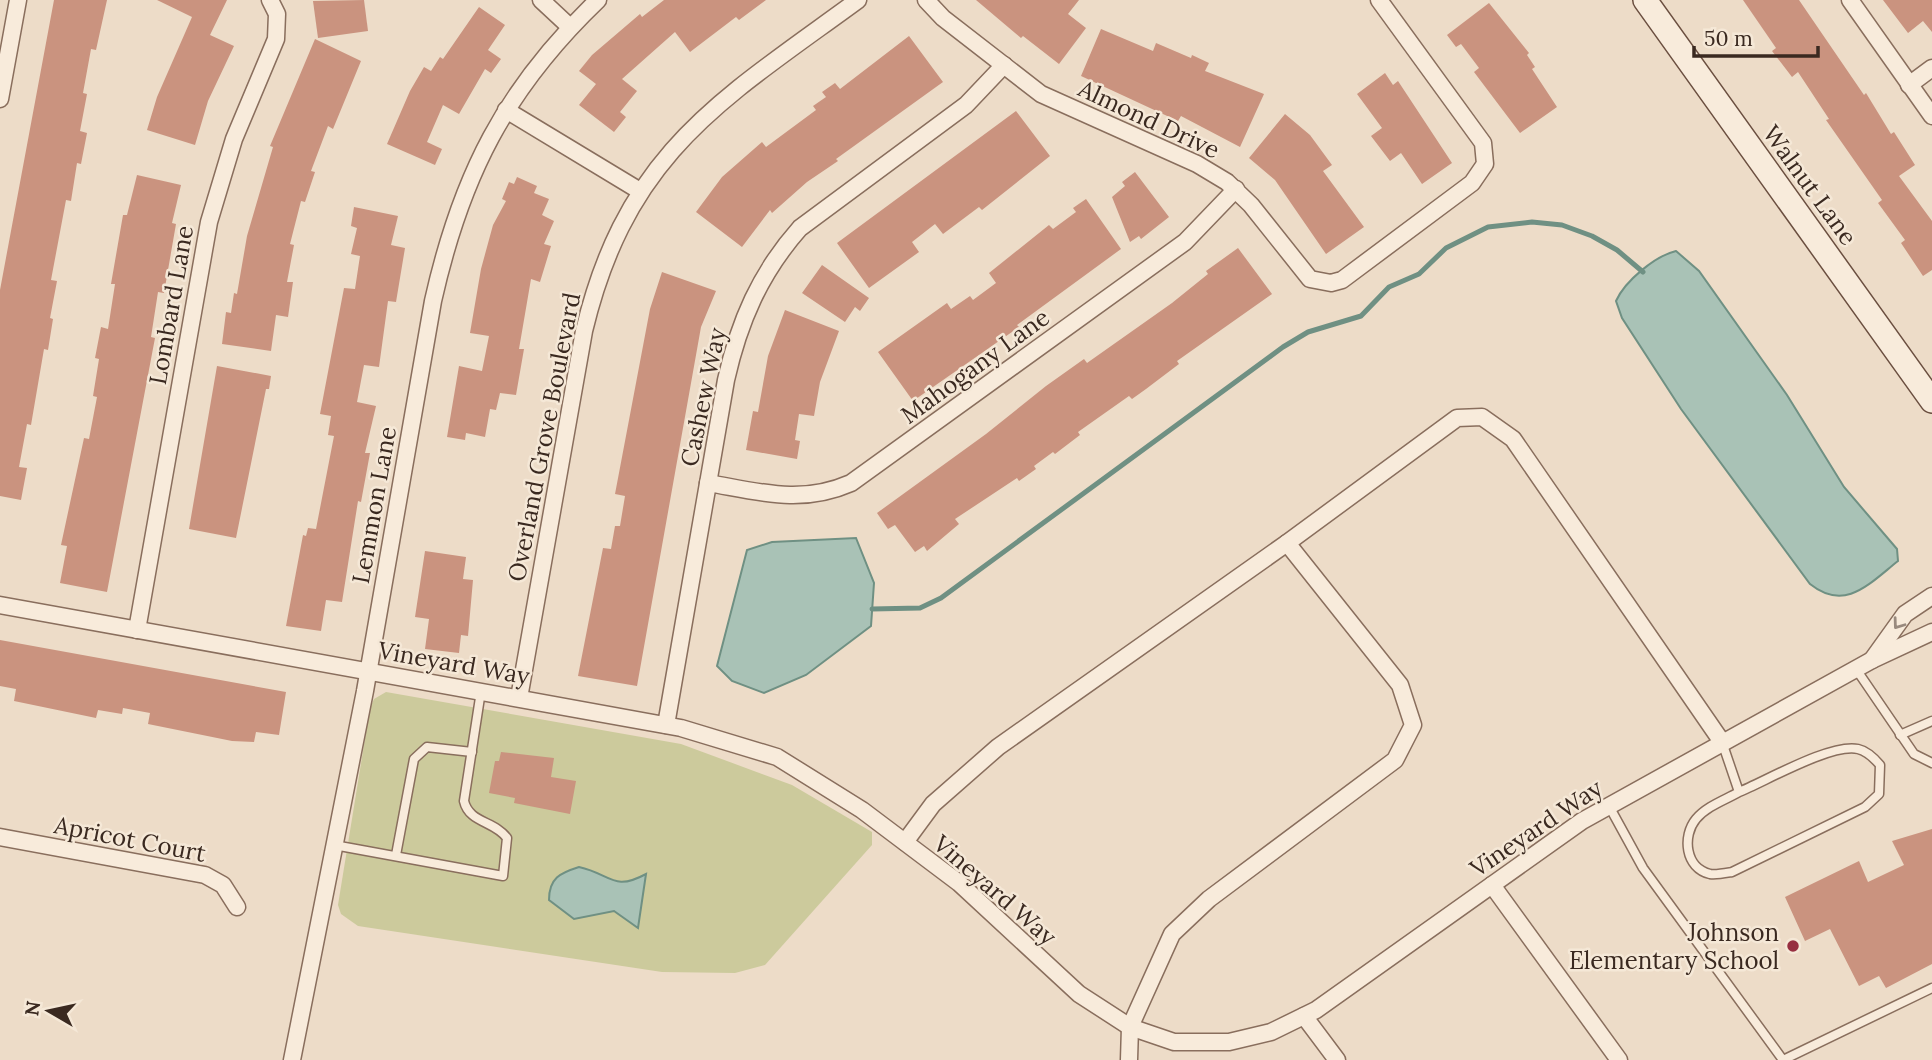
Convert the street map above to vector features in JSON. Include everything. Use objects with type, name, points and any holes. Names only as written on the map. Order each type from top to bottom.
[{"type":"main road","name":"Walnut Lane","points":[[1645,0],[1932,401]]},
{"type":"street","points":[[0,99],[6,27],[18,0]]},
{"type":"street","name":"Lombard Lane","points":[[137,630],[209,222],[234,139],[276,39],[277,14],[270,0]]},
{"type":"street","points":[[541,0],[570,26]]},
{"type":"street","name":"Lemmon Lane","points":[[292,1060],[368,671],[446,241],[465,187],[506,110],[539,61],[598,0]]},
{"type":"street","name":"Overland Grove Boulevard","points":[[519,698],[584,331],[603,267],[640,191],[672,149],[701,118],[858,0]]},
{"type":"street","name":"Almond Drive","points":[[926,0],[943,18],[1056,102],[1197,164],[1236,189],[1302,273],[1321,283],[1342,280],[1472,183],[1485,164],[1483,143],[1379,0]]},
{"type":"street","points":[[1850,0],[1932,116]]},
{"type":"street","name":"Cashew Way","points":[[666,725],[726,380],[740,325],[752,298],[783,247],[818,212],[966,105],[1004,65]]},
{"type":"street","points":[[1909,85],[1932,68]]},
{"type":"street","points":[[506,110],[640,191]]},
{"type":"street","name":"Mahogany Lane","points":[[708,484],[807,497],[828,493],[851,483],[1185,242],[1236,189]]},
{"type":"street","points":[[905,842],[933,804],[998,747],[1287,543],[1434,432],[1457,418],[1482,417],[1513,439],[1722,742]]},
{"type":"street","points":[[1129,1060],[1130,1027],[1172,934],[1209,899],[1395,760],[1413,725],[1400,685],[1287,543]]},
{"type":"street","name":"Vineyard Way","points":[[1872,660],[1905,614],[1932,596]]},
{"type":"street","name":"Vineyard Way","points":[[0,605],[666,725],[777,757],[863,810],[905,842],[958,884],[1079,994],[1130,1027],[1174,1042],[1229,1042],[1271,1032],[1304,1016],[1609,805],[1872,660],[1932,632]]},
{"type":"street","name":"Apricot Court","points":[[0,837],[205,875],[223,885],[237,907]]},
{"type":"street","points":[[1492,885],[1619,1060]]},
{"type":"street","points":[[1304,1016],[1337,1060]]},
{"type":"lane","points":[[1856,669],[1914,754],[1932,763]]},
{"type":"lane","points":[[334,845],[503,876],[507,838],[501,830],[472,816],[466,810],[464,801],[481,691]]},
{"type":"lane","points":[[1900,735],[1932,721]]},
{"type":"lane","points":[[1722,742],[1739,792]]},
{"type":"lane","points":[[396,856],[414,758],[427,747],[472,752]]},
{"type":"lane","points":[[1840,748],[1858,749],[1872,755],[1880,765],[1879,794],[1865,807],[1732,872],[1710,874],[1695,864],[1687,850],[1688,835],[1695,820],[1706,810],[1739,792],[1840,748]]},
{"type":"lane","points":[[1609,805],[1643,868],[1783,1060],[1932,988]]},
{"type":"shaded area","points":[[1676,251],[1699,271],[1787,395],[1844,487],[1897,549],[1898,561],[1867,586],[1846,595],[1834,595],[1810,584],[1681,409],[1622,318],[1616,301],[1626,285],[1650,264]]},
{"type":"shaded area","points":[[856,538],[874,583],[871,626],[806,675],[764,693],[732,681],[717,666],[747,550],[772,542]]},
{"type":"shaded area","points":[[386,692],[681,744],[792,785],[872,832],[872,845],[765,965],[735,973],[662,972],[358,926],[341,914],[338,905],[370,708],[374,699]]},
{"type":"shaded area","points":[[579,867],[619,882],[646,874],[638,928],[614,911],[574,919],[549,900],[553,881]]},
{"type":"building","points":[[54,0],[107,0],[96,50],[91,49],[83,93],[87,94],[80,131],[87,133],[81,164],[77,163],[71,201],[66,200],[51,280],[57,281],[50,318],[53,319],[48,350],[44,349],[31,425],[27,424],[19,467],[27,468],[21,500],[0,496],[0,290]]},
{"type":"building","points":[[157,0],[227,0],[210,35],[234,46],[208,101],[195,145],[147,130],[157,97],[192,17]]},
{"type":"building","points":[[364,0],[368,31],[318,38],[313,1]]},
{"type":"building","points":[[664,0],[766,0],[739,20],[736,17],[690,52],[675,32],[622,79],[637,91],[620,112],[626,117],[614,132],[579,105],[596,84],[579,71],[592,55],[640,14],[642,17]]},
{"type":"building","points":[[976,0],[1079,0],[1068,14],[1086,28],[1059,64],[1023,36],[1021,38]]},
{"type":"building","points":[[1743,0],[1799,0],[1864,95],[1866,93],[1891,134],[1894,132],[1915,165],[1899,176],[1932,221],[1932,270],[1923,276],[1901,243],[1905,240],[1878,203],[1882,200],[1826,120],[1829,119],[1798,72],[1792,77],[1772,51],[1776,48]]},
{"type":"building","points":[[1883,0],[1932,0],[1932,32],[1923,21],[1908,33]]},
{"type":"building","points":[[1489,3],[1529,53],[1527,55],[1535,67],[1532,69],[1557,107],[1520,133],[1474,72],[1479,68],[1461,44],[1456,47],[1447,35]]},
{"type":"building","points":[[479,7],[505,25],[488,50],[501,59],[491,73],[485,69],[459,114],[443,105],[427,142],[442,149],[435,165],[387,144],[410,91],[424,67],[431,71],[440,57],[443,59]]},
{"type":"building","points":[[1101,29],[1153,51],[1156,43],[1191,58],[1192,55],[1209,63],[1205,71],[1264,94],[1240,147],[1181,116],[1178,121],[1081,76]]},
{"type":"building","points":[[909,36],[943,82],[836,159],[838,161],[807,182],[772,213],[770,210],[742,247],[696,212],[722,177],[762,142],[766,147],[816,110],[813,106],[826,97],[822,92],[835,83],[840,89]]},
{"type":"building","points":[[315,39],[361,61],[333,129],[328,126],[311,171],[315,172],[305,202],[301,201],[290,244],[294,245],[287,282],[293,282],[288,317],[276,315],[271,351],[222,344],[226,312],[231,313],[234,293],[237,294],[247,236],[273,147],[270,146]]},
{"type":"building","points":[[1385,73],[1393,85],[1398,81],[1452,163],[1422,184],[1401,153],[1390,161],[1371,136],[1382,128],[1357,94]]},
{"type":"building","points":[[1016,111],[1050,156],[982,210],[979,207],[943,234],[935,224],[912,242],[919,252],[869,288],[837,243]]},
{"type":"building","points":[[1285,114],[1310,135],[1332,165],[1323,171],[1364,227],[1326,254],[1275,180],[1249,158]]},
{"type":"building","points":[[1135,172],[1169,217],[1141,239],[1139,236],[1130,242],[1112,197],[1125,186],[1122,182]]},
{"type":"building","points":[[137,175],[181,185],[172,223],[176,224],[164,293],[158,292],[151,337],[155,338],[107,592],[60,583],[67,546],[61,545],[84,438],[89,439],[97,397],[93,396],[99,359],[95,358],[101,327],[108,329],[115,284],[111,284],[123,215],[127,215]]},
{"type":"building","points":[[517,177],[537,186],[534,193],[549,199],[542,215],[554,221],[544,244],[551,246],[540,282],[531,279],[519,349],[524,349],[516,395],[500,393],[496,410],[490,409],[485,437],[466,433],[465,440],[447,437],[459,366],[482,371],[489,336],[470,333],[481,269],[493,225],[506,201],[502,199],[509,182],[514,184]]},
{"type":"building","points":[[1086,199],[1121,249],[1017,325],[1019,327],[913,401],[878,352],[947,303],[951,309],[970,296],[973,300],[996,283],[989,273],[1049,225],[1053,229],[1076,212],[1073,208]]},
{"type":"building","points":[[354,207],[398,216],[391,245],[405,248],[396,302],[388,301],[379,367],[364,365],[357,402],[376,406],[365,453],[370,453],[361,502],[358,501],[342,602],[326,600],[321,631],[286,626],[303,535],[306,536],[308,528],[316,529],[334,436],[328,435],[331,416],[320,414],[344,288],[355,289],[360,256],[351,254],[357,228],[351,226]]},
{"type":"building","points":[[1238,248],[1272,294],[1177,361],[1179,364],[1132,399],[1129,396],[1078,432],[1080,435],[1034,466],[1036,469],[1019,481],[1017,478],[955,519],[959,524],[927,551],[924,546],[915,552],[895,525],[888,529],[877,513],[986,434],[1046,386],[1084,359],[1087,363],[1172,303],[1208,274],[1206,271]]},
{"type":"building","points":[[822,265],[869,298],[860,311],[855,307],[845,322],[802,293]]},
{"type":"building","points":[[662,272],[716,291],[701,327],[637,686],[578,676],[603,548],[611,549],[615,526],[620,526],[625,496],[615,494],[650,309]]},
{"type":"building","points":[[785,310],[839,331],[820,382],[814,416],[799,414],[795,440],[800,441],[797,459],[746,450],[753,411],[758,412],[768,356]]},
{"type":"building","points":[[217,366],[271,376],[269,389],[266,389],[236,538],[189,529]]},
{"type":"building","points":[[425,551],[466,557],[463,579],[473,580],[468,636],[461,635],[459,653],[425,649],[429,619],[415,617]]},
{"type":"building","points":[[0,640],[286,692],[279,735],[256,732],[254,742],[232,741],[148,724],[150,713],[123,708],[122,714],[98,710],[96,718],[14,701],[16,689],[0,686]]},
{"type":"building","points":[[501,752],[554,758],[551,777],[576,781],[570,814],[514,803],[515,798],[489,793],[495,761],[499,761]]},
{"type":"building","points":[[1932,829],[1932,964],[1886,988],[1879,976],[1859,986],[1830,929],[1805,941],[1785,897],[1859,861],[1868,882],[1904,865],[1892,841]]},
{"type":"waterway","points":[[872,609],[920,608],[941,598],[1283,347],[1308,332],[1361,316],[1389,287],[1419,274],[1446,248],[1488,227],[1532,222],[1562,225],[1592,236],[1617,250],[1643,272]]},
{"type":"place","name":"Johnson Elementary School","points":[[1793,946]]}]
